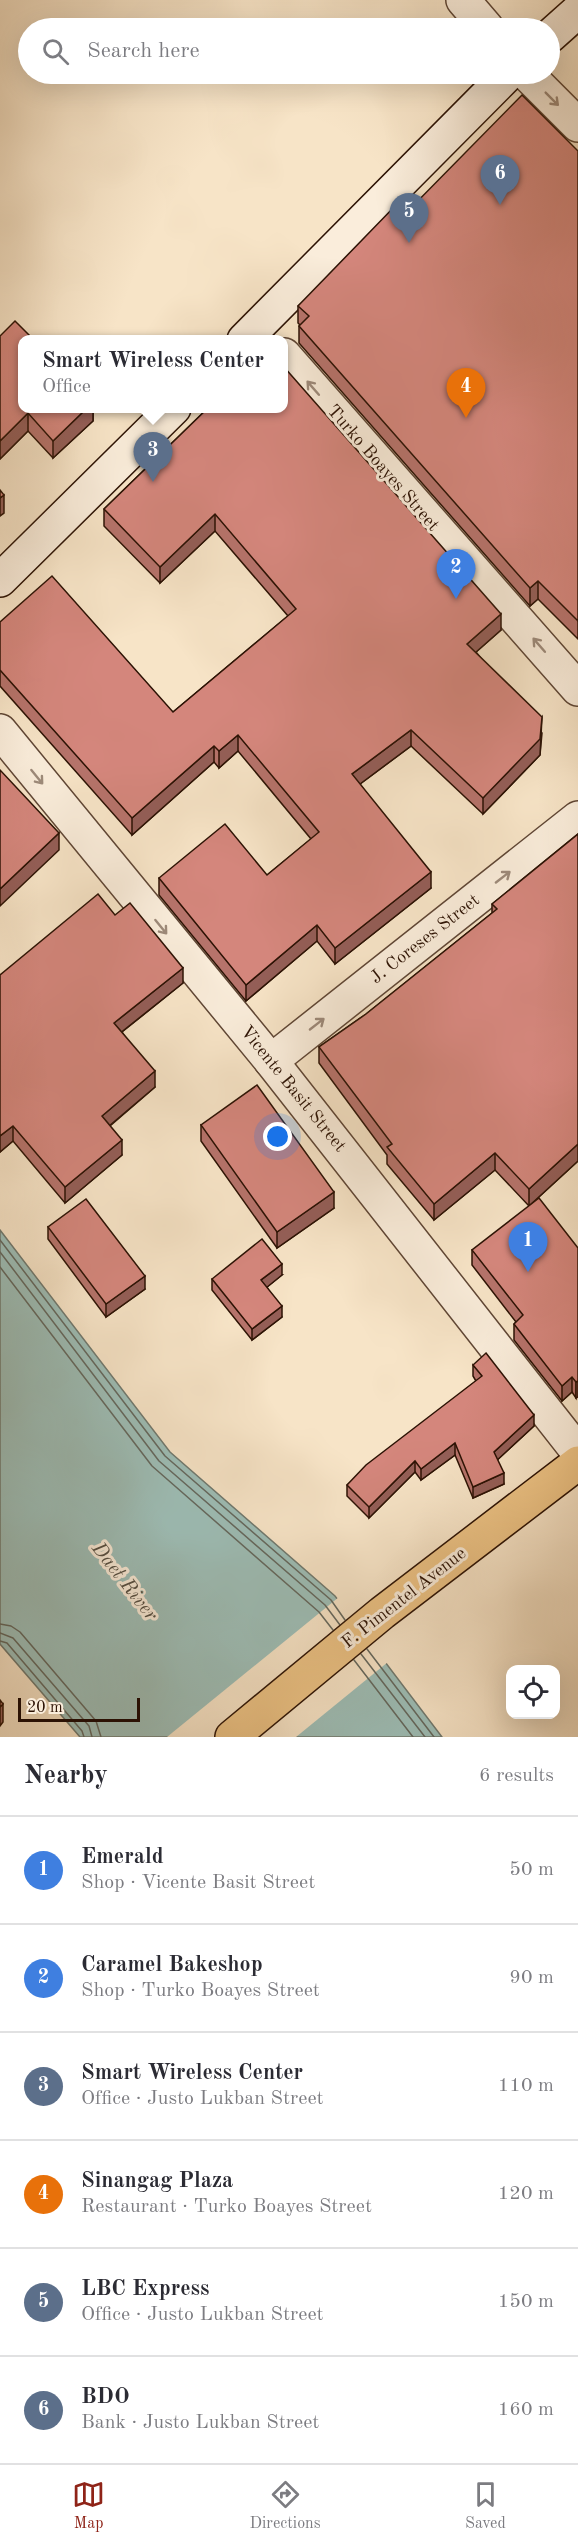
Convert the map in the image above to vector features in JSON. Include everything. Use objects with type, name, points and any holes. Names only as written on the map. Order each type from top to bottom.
[{"type":"main road","name":"F. Pimentel Avenue","points":[[232,1737],[382,1613],[578,1463]]},
{"type":"street","points":[[463,0],[478,18]]},
{"type":"street","points":[[560,27],[578,11]]},
{"type":"street","points":[[258,335],[498,84]]},
{"type":"street","points":[[537,84],[578,125]]},
{"type":"street","name":"Turko Boayes Street","points":[[288,359],[578,689]]},
{"type":"street","points":[[0,580],[169,413]]},
{"type":"street","name":"Vicente Basit Street","points":[[0,731],[271,1061],[578,1452]]},
{"type":"street","name":"J. Coreses Street","points":[[271,1061],[578,818]]},
{"type":"water","name":"Daet River","points":[[0,1230],[170,1452],[335,1596],[442,1737],[80,1737],[0,1644]]},
{"type":"pier","points":[[339,1597],[388,1662],[296,1737],[167,1737]]},
{"type":"building","points":[[522,95],[578,151],[578,621],[538,581],[530,588],[299,326],[309,316],[298,306],[396,205],[405,214]]},
{"type":"building","points":[[15,321],[29,335],[18,335],[18,413],[28,413],[0,441],[0,336]]},
{"type":"building","points":[[288,372],[501,614],[467,644],[542,717],[540,739],[483,798],[411,730],[352,774],[431,872],[335,948],[317,925],[246,985],[159,878],[225,824],[267,875],[319,832],[238,735],[219,751],[214,746],[132,818],[0,670],[0,622],[52,576],[173,712],[296,609],[215,514],[160,567],[104,509],[203,413],[288,413]]},
{"type":"building","points":[[28,413],[82,413],[53,441]]},
{"type":"building","points":[[0,770],[59,833],[0,889]]},
{"type":"building","points":[[578,834],[578,1144],[529,1189],[495,1153],[434,1204],[387,1147],[392,1144],[319,1047],[366,1014],[497,909],[492,904]]},
{"type":"building","points":[[98,894],[115,915],[130,903],[183,968],[114,1023],[155,1071],[102,1116],[122,1140],[65,1187],[13,1126],[0,1136],[0,975]]},
{"type":"building","points":[[257,1085],[334,1192],[277,1232],[201,1125]]},
{"type":"building","points":[[539,1198],[578,1248],[578,1381],[576,1382],[572,1377],[562,1386],[514,1324],[523,1315],[472,1250]]},
{"type":"building","points":[[86,1199],[145,1276],[106,1304],[48,1227]]},
{"type":"building","points":[[262,1239],[282,1264],[261,1280],[282,1306],[252,1329],[212,1279]]},
{"type":"building","points":[[486,1353],[534,1415],[494,1452],[504,1473],[473,1487],[455,1443],[421,1469],[415,1461],[369,1507],[347,1485],[366,1465],[482,1376],[473,1365]]},
{"type":"place","name":"BDO","points":[[500,205]]},
{"type":"place","name":"LBC Express","points":[[409,243]]},
{"type":"place","name":"Sinangag Plaza","points":[[466,418]]},
{"type":"place","name":"Smart Wireless Center","points":[[153,482]]},
{"type":"place","name":"Caramel Bakeshop","points":[[456,599]]},
{"type":"place","name":"Emerald","points":[[528,1272]]}]
